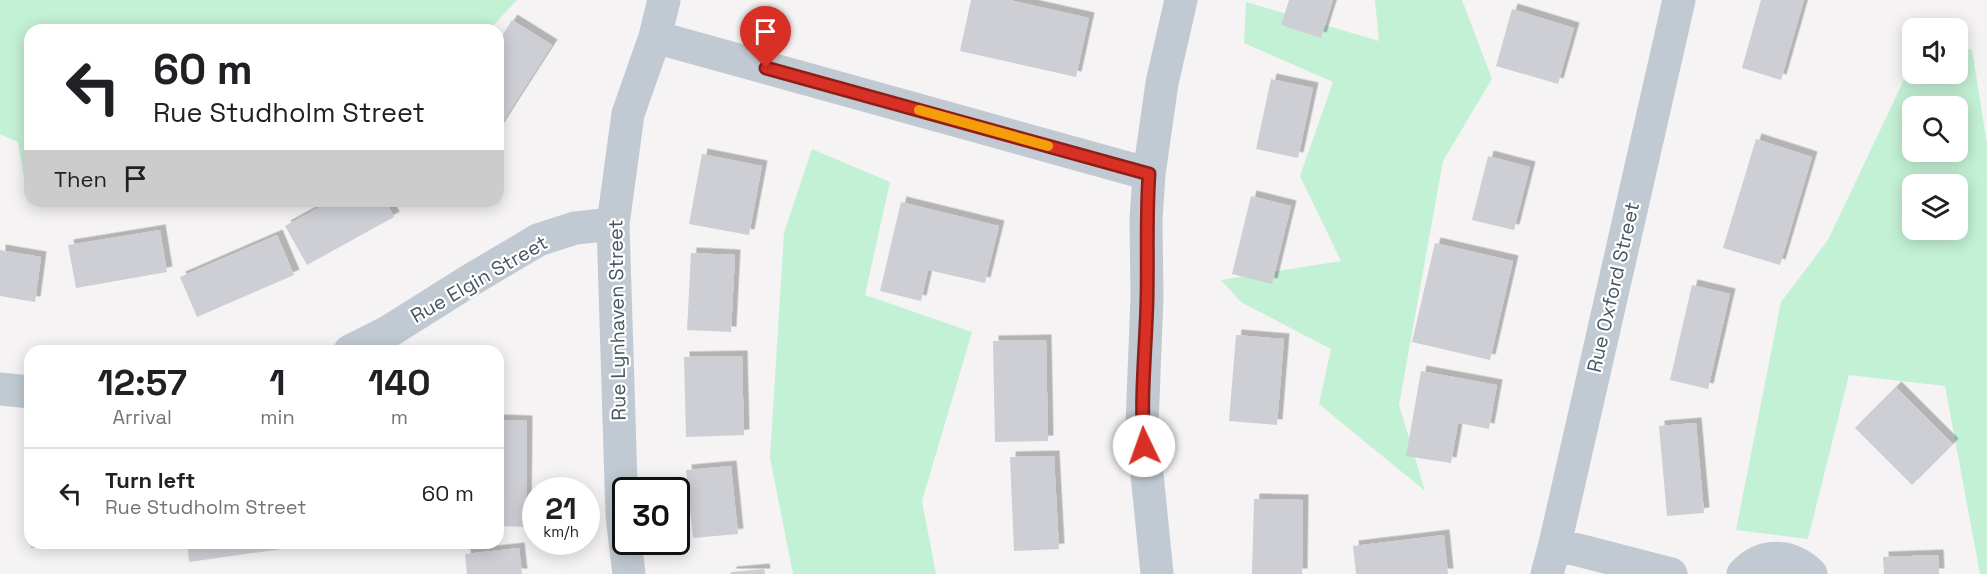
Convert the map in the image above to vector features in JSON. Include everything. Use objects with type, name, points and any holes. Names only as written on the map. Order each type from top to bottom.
[{"type":"street","name":"Rue Lynhaven Street","points":[[629,574],[622,516],[613,224],[628,114],[655,37],[664,0]]},
{"type":"street","points":[[1157,574],[1142,424],[1147,297],[1146,220],[1149,174],[1162,82],[1181,0]]},
{"type":"street","name":"Rue Oxford Street","points":[[1551,559],[1678,0]]},
{"type":"street","points":[[655,37],[1149,174]]},
{"type":"street","name":"Rue Elgin Street","points":[[362,345],[388,332],[538,240],[575,228],[613,224]]},
{"type":"street","points":[[0,389],[24,391]]},
{"type":"street","points":[[1743,574],[1762,560],[1777,557],[1803,566],[1811,574]]},
{"type":"street","points":[[1551,559],[1671,574]]},
{"type":"green space","points":[[0,0],[517,0],[495,24],[24,24],[24,177],[18,142],[0,134]]},
{"type":"green space","points":[[1375,0],[1462,0],[1492,79],[1443,161],[1399,405],[1425,491],[1319,404],[1331,349],[1241,302],[1221,280],[1341,261],[1300,176],[1333,82],[1244,43],[1246,2],[1379,41]]},
{"type":"green space","points":[[1968,49],[1972,50],[1987,144],[1987,574],[1980,574],[1945,386],[1849,375],[1808,539],[1736,530],[1781,302],[1828,240],[1902,84],[1968,84]]},
{"type":"green space","points":[[812,149],[890,182],[865,295],[972,332],[922,501],[936,574],[793,574],[770,458],[784,233]]},
{"type":"building","points":[[971,0],[1009,0],[1089,18],[1076,77],[960,51]]},
{"type":"building","points":[[1289,0],[1333,0],[1321,38],[1281,25]]},
{"type":"building","points":[[1761,0],[1804,0],[1781,80],[1742,68]]},
{"type":"building","points":[[1512,9],[1574,28],[1558,84],[1496,66]]},
{"type":"building","points":[[512,20],[552,45],[504,120],[504,33]]},
{"type":"building","points":[[1271,79],[1313,88],[1298,158],[1256,149]]},
{"type":"building","points":[[1756,139],[1812,157],[1780,265],[1723,248]]},
{"type":"building","points":[[702,154],[762,166],[749,235],[689,224]]},
{"type":"building","points":[[1488,156],[1530,167],[1514,230],[1472,220]]},
{"type":"building","points":[[1251,196],[1291,206],[1272,284],[1232,274]]},
{"type":"building","points":[[901,202],[999,226],[985,283],[928,270],[921,301],[880,291]]},
{"type":"building","points":[[320,207],[389,207],[394,217],[307,265],[285,226]]},
{"type":"building","points":[[160,230],[167,272],[76,288],[68,245]]},
{"type":"building","points":[[277,235],[294,275],[197,317],[180,277]]},
{"type":"building","points":[[1435,243],[1513,261],[1490,360],[1412,342]]},
{"type":"building","points":[[0,250],[41,257],[35,302],[0,296]]},
{"type":"building","points":[[691,253],[735,255],[731,332],[687,330]]},
{"type":"building","points":[[1692,285],[1730,294],[1708,389],[1670,380]]},
{"type":"building","points":[[1236,335],[1284,339],[1277,425],[1229,421]]},
{"type":"building","points":[[1046,340],[1048,441],[995,442],[993,341]]},
{"type":"building","points":[[742,356],[744,435],[686,437],[684,357]]},
{"type":"building","points":[[1421,371],[1497,385],[1489,429],[1458,423],[1451,463],[1406,456]]},
{"type":"building","points":[[1896,387],[1953,444],[1912,485],[1855,428]]},
{"type":"building","points":[[504,420],[527,421],[526,477],[522,477],[522,527],[504,526]]},
{"type":"building","points":[[1696,423],[1704,513],[1667,516],[1659,426]]},
{"type":"building","points":[[1054,456],[1059,549],[1014,551],[1010,457]]},
{"type":"building","points":[[731,466],[738,534],[693,538],[690,477],[687,477],[686,470]]},
{"type":"building","points":[[1254,499],[1303,500],[1302,574],[1252,574]]},
{"type":"building","points":[[1444,535],[1448,574],[1356,574],[1353,546]]},
{"type":"building","points":[[519,548],[522,574],[467,574],[465,554]]},
{"type":"building","points":[[188,549],[282,549],[189,562]]},
{"type":"building","points":[[1938,555],[1939,574],[1884,574],[1883,557]]},
{"type":"building","points":[[764,569],[765,574],[731,574],[731,572]]},
{"type":"slow traffic","points":[[919,110],[1048,146]]},
{"type":"route","points":[[766,68],[1149,174],[1142,424],[1144,446]]}]
